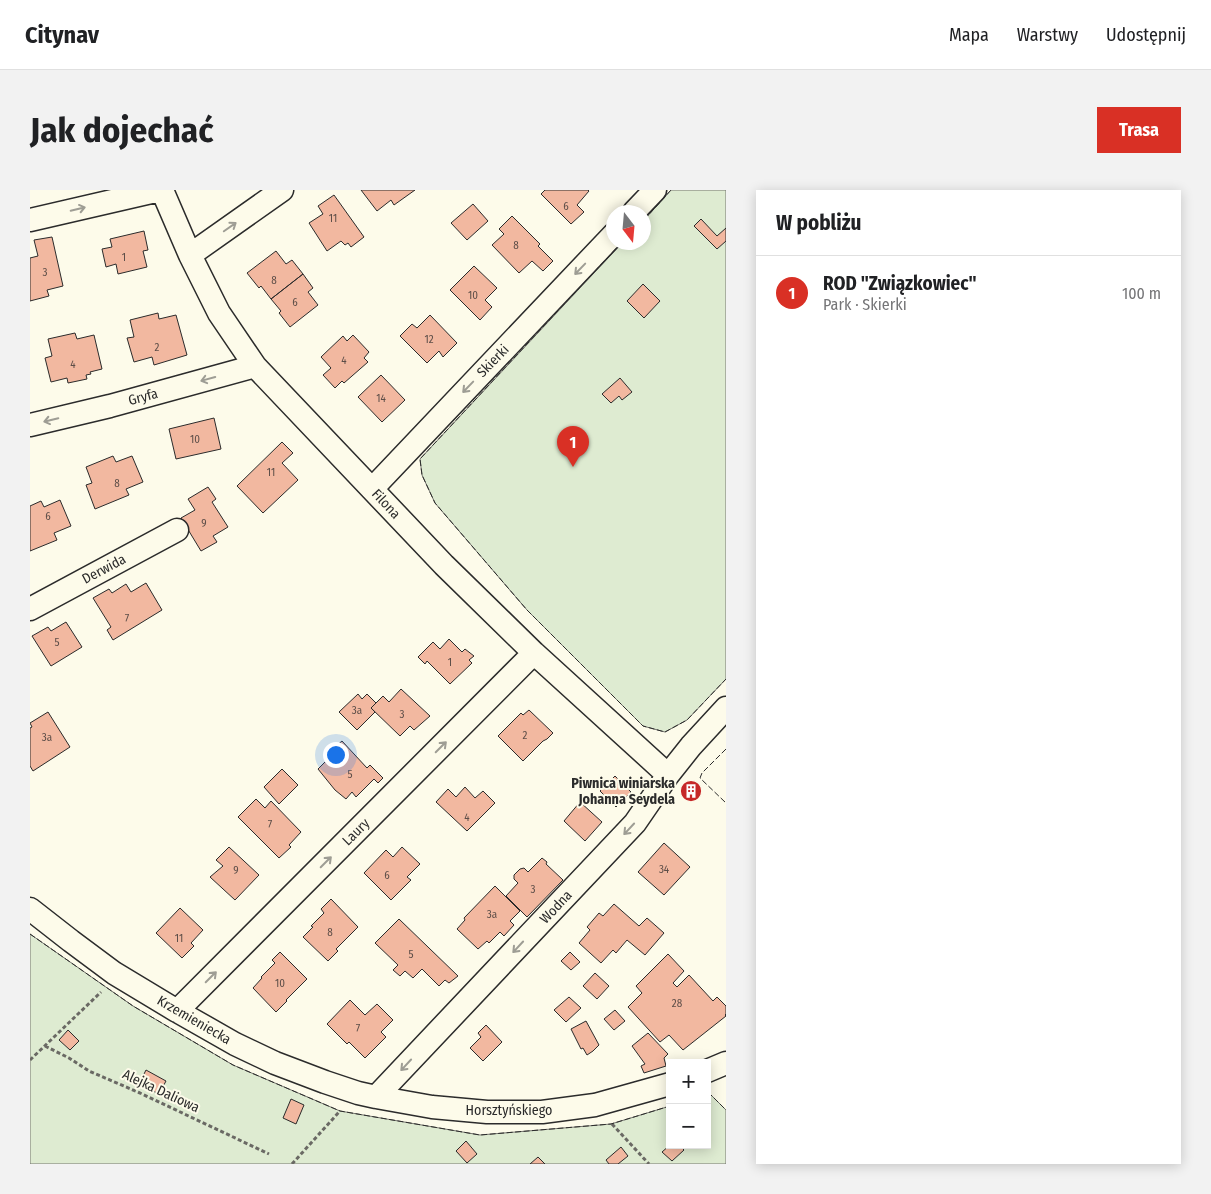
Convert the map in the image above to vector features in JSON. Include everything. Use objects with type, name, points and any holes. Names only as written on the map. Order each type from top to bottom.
[{"type":"street","points":[[30,220],[161,190]]},
{"type":"street","name":"Filona","points":[[161,190],[219,313],[255,366],[444,565],[534,653],[668,775]]},
{"type":"street","points":[[190,255],[282,190]]},
{"type":"street","points":[[641,205],[655,190]]},
{"type":"street","name":"Skierki","points":[[372,489],[606,242]]},
{"type":"street","name":"Gryfa","points":[[30,425],[110,406],[255,366]]},
{"type":"street","name":"Derwida","points":[[30,609],[177,530]]},
{"type":"street","name":"Laury","points":[[177,1011],[534,653]]},
{"type":"street","name":"Wodna","points":[[376,1097],[636,823],[668,775],[691,746],[726,708]]},
{"type":"street","name":"Krzemieniecka","points":[[30,908],[114,973],[235,1044],[275,1063],[325,1082],[376,1097]]},
{"type":"street","points":[[711,1069],[726,1063]]},
{"type":"street","name":"Horsztyńskiego","points":[[376,1097],[432,1107],[487,1112],[542,1112],[595,1105],[666,1085]]},
{"type":"path","points":[[30,1060],[106,988]]},
{"type":"path","name":"Alejka Daliowa","points":[[45,1046],[90,1071],[269,1154]]},
{"type":"path","points":[[595,1105],[649,1164]]},
{"type":"path","points":[[292,1164],[340,1111]]},
{"type":"green space","points":[[671,190],[726,190],[726,679],[687,720],[665,732],[643,726],[527,610],[435,503],[422,475],[420,459],[615,250],[651,250],[651,212]]},
{"type":"green space","points":[[30,934],[133,1006],[233,1065],[340,1111],[480,1135],[611,1124],[666,1107],[666,1149],[711,1149],[711,1095],[726,1110],[726,1164],[30,1164]]},
{"type":"building","points":[[361,190],[415,190],[394,205],[391,200],[377,211]]},
{"type":"building","points":[[545,190],[588,190],[577,205],[584,212],[571,224],[541,194]]},
{"type":"building","points":[[334,195],[364,237],[351,247],[348,243],[345,245],[341,241],[327,251],[309,223],[323,214],[318,206]]},
{"type":"building","points":[[473,204],[488,221],[467,240],[451,223]]},
{"type":"building","points":[[512,216],[540,244],[538,246],[553,261],[543,271],[532,261],[519,273],[492,245],[504,234],[499,229]]},
{"type":"building","points":[[701,219],[717,236],[726,228],[726,241],[717,249],[694,226]]},
{"type":"building","points":[[144,231],[148,250],[143,251],[147,267],[118,274],[116,264],[106,267],[102,249],[112,247],[110,239]]},
{"type":"building","points":[[52,237],[63,286],[47,290],[49,296],[30,301],[30,258],[38,256],[34,240]]},
{"type":"building","points":[[276,251],[286,264],[292,260],[303,274],[271,299],[247,273]]},
{"type":"building","points":[[474,266],[497,288],[485,300],[492,307],[480,320],[450,290]]},
{"type":"building","points":[[303,274],[313,288],[308,292],[318,305],[290,327],[279,313],[281,311],[271,299]]},
{"type":"building","points":[[643,284],[660,301],[644,318],[627,301]]},
{"type":"building","points":[[158,313],[159,319],[176,315],[187,355],[154,365],[152,357],[134,362],[127,338],[134,337],[130,320]]},
{"type":"building","points":[[430,315],[457,343],[443,357],[439,351],[427,363],[400,336],[412,324],[417,328]]},
{"type":"building","points":[[75,333],[77,339],[94,335],[102,369],[90,372],[91,374],[86,375],[87,379],[68,383],[67,378],[51,382],[45,358],[52,356],[48,339]]},
{"type":"building","points":[[353,335],[369,352],[364,358],[368,362],[344,383],[342,381],[335,388],[323,375],[331,368],[321,357],[343,336],[347,341]]},
{"type":"building","points":[[381,375],[405,400],[382,422],[358,397]]},
{"type":"building","points":[[620,378],[632,392],[622,400],[619,396],[611,403],[602,394]]},
{"type":"building","points":[[214,418],[221,449],[176,459],[169,429]]},
{"type":"building","points":[[282,442],[293,453],[282,463],[298,480],[263,513],[237,486]]},
{"type":"building","points":[[113,456],[116,462],[132,456],[143,482],[126,489],[129,495],[95,509],[86,485],[92,483],[86,467]]},
{"type":"building","points":[[208,487],[216,499],[212,502],[228,527],[213,536],[217,542],[201,551],[181,518],[195,510],[188,499]]},
{"type":"building","points":[[60,500],[71,526],[54,533],[57,540],[30,551],[30,506],[41,501],[44,507]]},
{"type":"building","points":[[146,583],[162,610],[113,640],[107,630],[111,627],[93,598],[109,589],[112,593],[126,584],[131,592]]},
{"type":"building","points":[[66,622],[82,647],[51,666],[32,636],[48,627],[51,631]]},
{"type":"building","points":[[449,639],[462,652],[465,649],[474,656],[469,660],[472,663],[450,684],[427,661],[425,664],[418,657],[433,642],[440,649]]},
{"type":"building","points":[[401,689],[430,716],[414,730],[410,726],[400,736],[371,708],[383,696],[389,702]]},
{"type":"building","points":[[358,694],[362,699],[367,694],[376,703],[371,708],[375,712],[357,730],[339,712]]},
{"type":"building","points":[[529,710],[553,733],[523,761],[498,736],[521,713],[523,715]]},
{"type":"building","points":[[48,712],[70,747],[33,771],[30,766],[30,728],[32,727],[30,723]]},
{"type":"building","points":[[342,741],[367,768],[370,765],[383,778],[378,783],[374,779],[356,797],[352,792],[346,799],[335,790],[318,769],[332,755],[329,752]]},
{"type":"building","points":[[282,769],[298,785],[279,804],[264,787]]},
{"type":"building","points":[[615,776],[631,792],[616,807],[600,791]]},
{"type":"building","name":"Piwnica winiarska Johanna Seydela","points":[[691,784],[697,790],[690,796],[684,791]]},
{"type":"building","points":[[465,787],[475,798],[483,791],[495,803],[467,831],[436,802],[448,789],[456,797]]},
{"type":"building","points":[[256,799],[265,808],[271,801],[301,832],[289,845],[291,847],[279,858],[238,817]]},
{"type":"building","points":[[580,802],[602,822],[585,841],[564,821]]},
{"type":"building","points":[[664,843],[690,867],[664,895],[638,872]]},
{"type":"building","points":[[229,847],[259,875],[235,900],[210,877],[223,866],[216,860]]},
{"type":"building","points":[[402,847],[420,864],[407,877],[411,880],[391,900],[364,873],[386,850],[393,857]]},
{"type":"building","points":[[542,858],[563,880],[527,917],[506,896],[518,883],[514,879],[514,875],[524,868],[528,872]]},
{"type":"building","points":[[495,886],[520,911],[510,921],[514,925],[504,936],[500,932],[489,943],[487,941],[478,949],[457,929],[465,920],[464,918]]},
{"type":"building","points":[[331,899],[358,927],[336,949],[338,951],[328,961],[303,937],[324,913],[321,909]]},
{"type":"building","points":[[614,904],[639,926],[647,918],[664,933],[645,955],[627,940],[616,953],[613,950],[601,963],[579,943],[590,930],[587,927],[599,913],[603,916]]},
{"type":"building","points":[[180,908],[203,930],[191,943],[194,946],[182,958],[156,933]]},
{"type":"building","points":[[399,919],[458,976],[449,983],[445,980],[439,986],[422,969],[413,978],[405,971],[400,976],[393,970],[398,965],[375,943]]},
{"type":"building","points":[[280,952],[307,979],[276,1012],[253,988],[275,963],[272,960]]},
{"type":"building","points":[[570,952],[580,962],[571,970],[561,961]]},
{"type":"building","points":[[668,954],[684,971],[673,983],[677,987],[689,975],[713,1001],[717,997],[726,1006],[726,1016],[683,1050],[669,1035],[660,1042],[628,1007],[642,993],[636,986]]},
{"type":"building","points":[[595,973],[609,986],[597,999],[583,986]]},
{"type":"building","points":[[569,997],[581,1008],[566,1022],[554,1010]]},
{"type":"building","points":[[350,1000],[365,1015],[377,1004],[393,1020],[381,1032],[386,1037],[365,1058],[349,1042],[347,1044],[327,1024]]},
{"type":"building","points":[[615,1010],[625,1021],[614,1030],[604,1019]]},
{"type":"building","points":[[586,1021],[599,1045],[587,1055],[583,1048],[581,1049],[571,1029]]},
{"type":"building","points":[[486,1025],[502,1042],[483,1061],[470,1048],[481,1037],[478,1033]]},
{"type":"building","points":[[68,1030],[79,1041],[70,1050],[59,1040]]},
{"type":"building","points":[[648,1033],[668,1054],[664,1058],[666,1066],[644,1073],[641,1066],[645,1064],[632,1046]]},
{"type":"building","points":[[146,1070],[166,1081],[159,1094],[139,1084]]},
{"type":"building","points":[[291,1099],[304,1105],[296,1124],[283,1118]]},
{"type":"building","points":[[466,1141],[477,1154],[467,1163],[456,1151]]},
{"type":"building","points":[[621,1147],[628,1156],[618,1164],[609,1164],[606,1160]]},
{"type":"building","points":[[666,1148],[684,1150],[672,1161],[662,1152]]},
{"type":"building","points":[[538,1157],[545,1164],[530,1164]]},
{"type":"fence","points":[[651,212],[671,190]]},
{"type":"fence","points":[[615,250],[420,459],[422,475],[435,503],[527,610],[643,726],[665,732],[687,720],[726,679]]},
{"type":"fence","points":[[726,749],[702,773],[700,778],[726,803]]},
{"type":"fence","points":[[30,934],[133,1006],[233,1065],[340,1111],[480,1135],[611,1124],[666,1107]]},
{"type":"fence","points":[[711,1095],[726,1110]]},
{"type":"place","name":"ROD \"Związkowiec\"","points":[[573,467]]},
{"type":"place","name":"Piwnica winiarska Johanna Seydela","points":[[691,791]]}]
